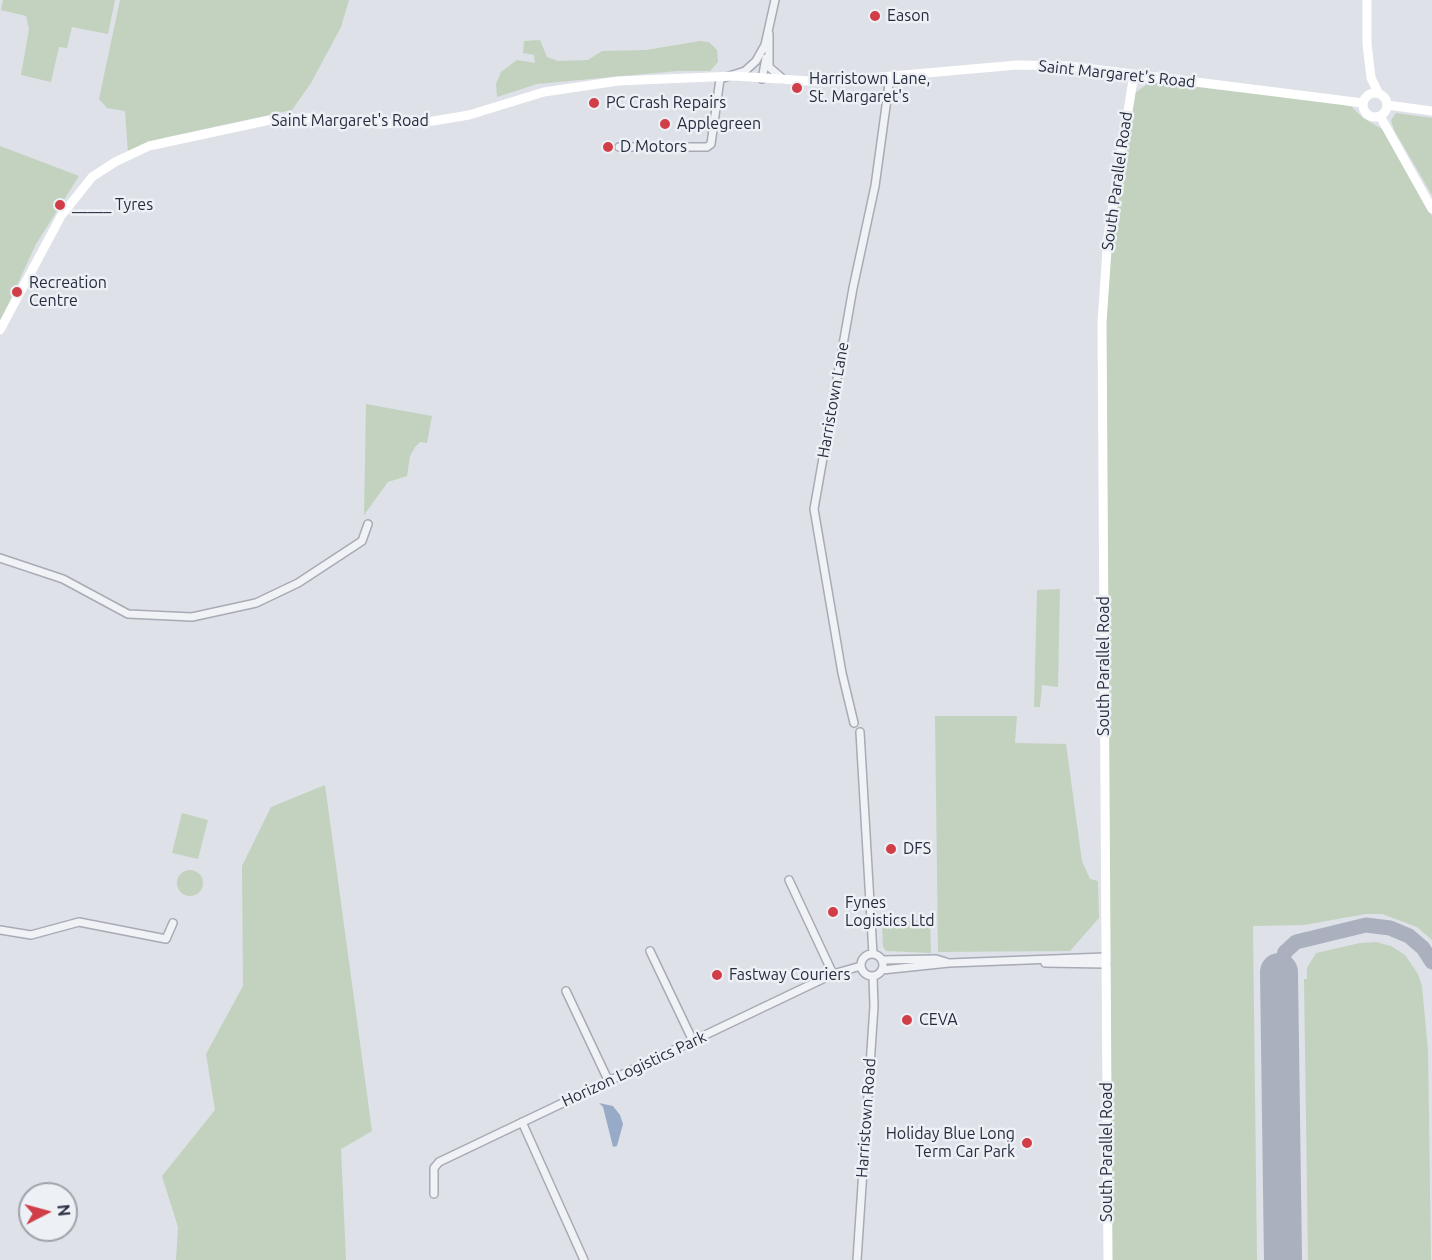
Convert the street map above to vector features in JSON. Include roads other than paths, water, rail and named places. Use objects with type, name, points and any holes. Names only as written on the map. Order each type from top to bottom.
[{"type":"main road","points":[[1367,0],[1367,44],[1371,78],[1379,94],[1387,105],[1432,111]]},
{"type":"main road","name":"Saint Margaret's Road","points":[[0,330],[61,216],[92,177],[137,150],[193,135],[270,120],[307,118],[357,124],[408,124],[469,115],[544,92],[618,81],[720,79],[749,83],[762,79],[824,82],[1017,65],[1069,66],[1365,100]]},
{"type":"main road","name":"South Parallel Road","points":[[1108,1260],[1102,320],[1108,236],[1134,74]]},
{"type":"main road","points":[[1371,78],[1364,110],[1369,116],[1380,116]]},
{"type":"main road","points":[[1365,100],[1379,94]]},
{"type":"main road","points":[[1380,116],[1387,105]]},
{"type":"main road","points":[[1380,116],[1432,209]]},
{"type":"street","points":[[762,79],[765,45],[775,0]]},
{"type":"street","points":[[768,32],[771,41],[769,67],[773,73],[784,80]]},
{"type":"street","points":[[619,147],[707,147],[711,144],[720,79],[745,70],[756,61],[765,45]]},
{"type":"street","points":[[756,61],[757,73],[762,79]]},
{"type":"street","name":"Harristown Lane","points":[[854,723],[840,662],[814,509],[853,288],[875,186],[890,77]]},
{"type":"street","points":[[0,558],[63,579],[128,614],[192,617],[256,603],[298,583],[362,541],[368,524]]},
{"type":"street","points":[[860,732],[873,954]]},
{"type":"street","points":[[789,880],[832,974]]},
{"type":"street","points":[[0,930],[37,934],[79,922],[166,939],[173,923]]},
{"type":"street","points":[[650,951],[693,1041]]},
{"type":"street","points":[[873,954],[862,959],[861,966],[866,975],[873,977],[882,970],[949,963],[1106,960]]},
{"type":"street","points":[[873,954],[882,960],[936,959],[949,963]]},
{"type":"street","points":[[882,960],[882,970]]},
{"type":"street","name":"Horizon Logistics Park","points":[[434,1194],[436,1165],[832,974],[861,966]]},
{"type":"street","name":"Harristown Road","points":[[857,1260],[874,1006],[873,977]]},
{"type":"street","points":[[566,991],[609,1082]]},
{"type":"street","points":[[522,1122],[584,1260]]},
{"type":"water","points":[[599,1103],[613,1106],[620,1115],[623,1124],[617,1146],[613,1147],[603,1107]]},
{"type":"place","name":"Eason","points":[[875,16]]},
{"type":"place","name":"Harristown Lane, St. Margaret's","points":[[797,88]]},
{"type":"place","name":"PC Crash Repairs","points":[[594,103]]},
{"type":"place","name":"Applegreen","points":[[665,124]]},
{"type":"place","name":"D Motors","points":[[608,147]]},
{"type":"place","name":"_____ Tyres","points":[[60,205]]},
{"type":"place","name":"Recreation Centre","points":[[17,292]]},
{"type":"place","name":"DFS","points":[[891,849]]},
{"type":"place","name":"Fynes Logistics Ltd","points":[[833,912]]},
{"type":"place","name":"Fastway Couriers","points":[[717,975]]},
{"type":"place","name":"CEVA","points":[[907,1020]]},
{"type":"place","name":"Holiday Blue Long Term Car Park","points":[[1027,1143]]}]
